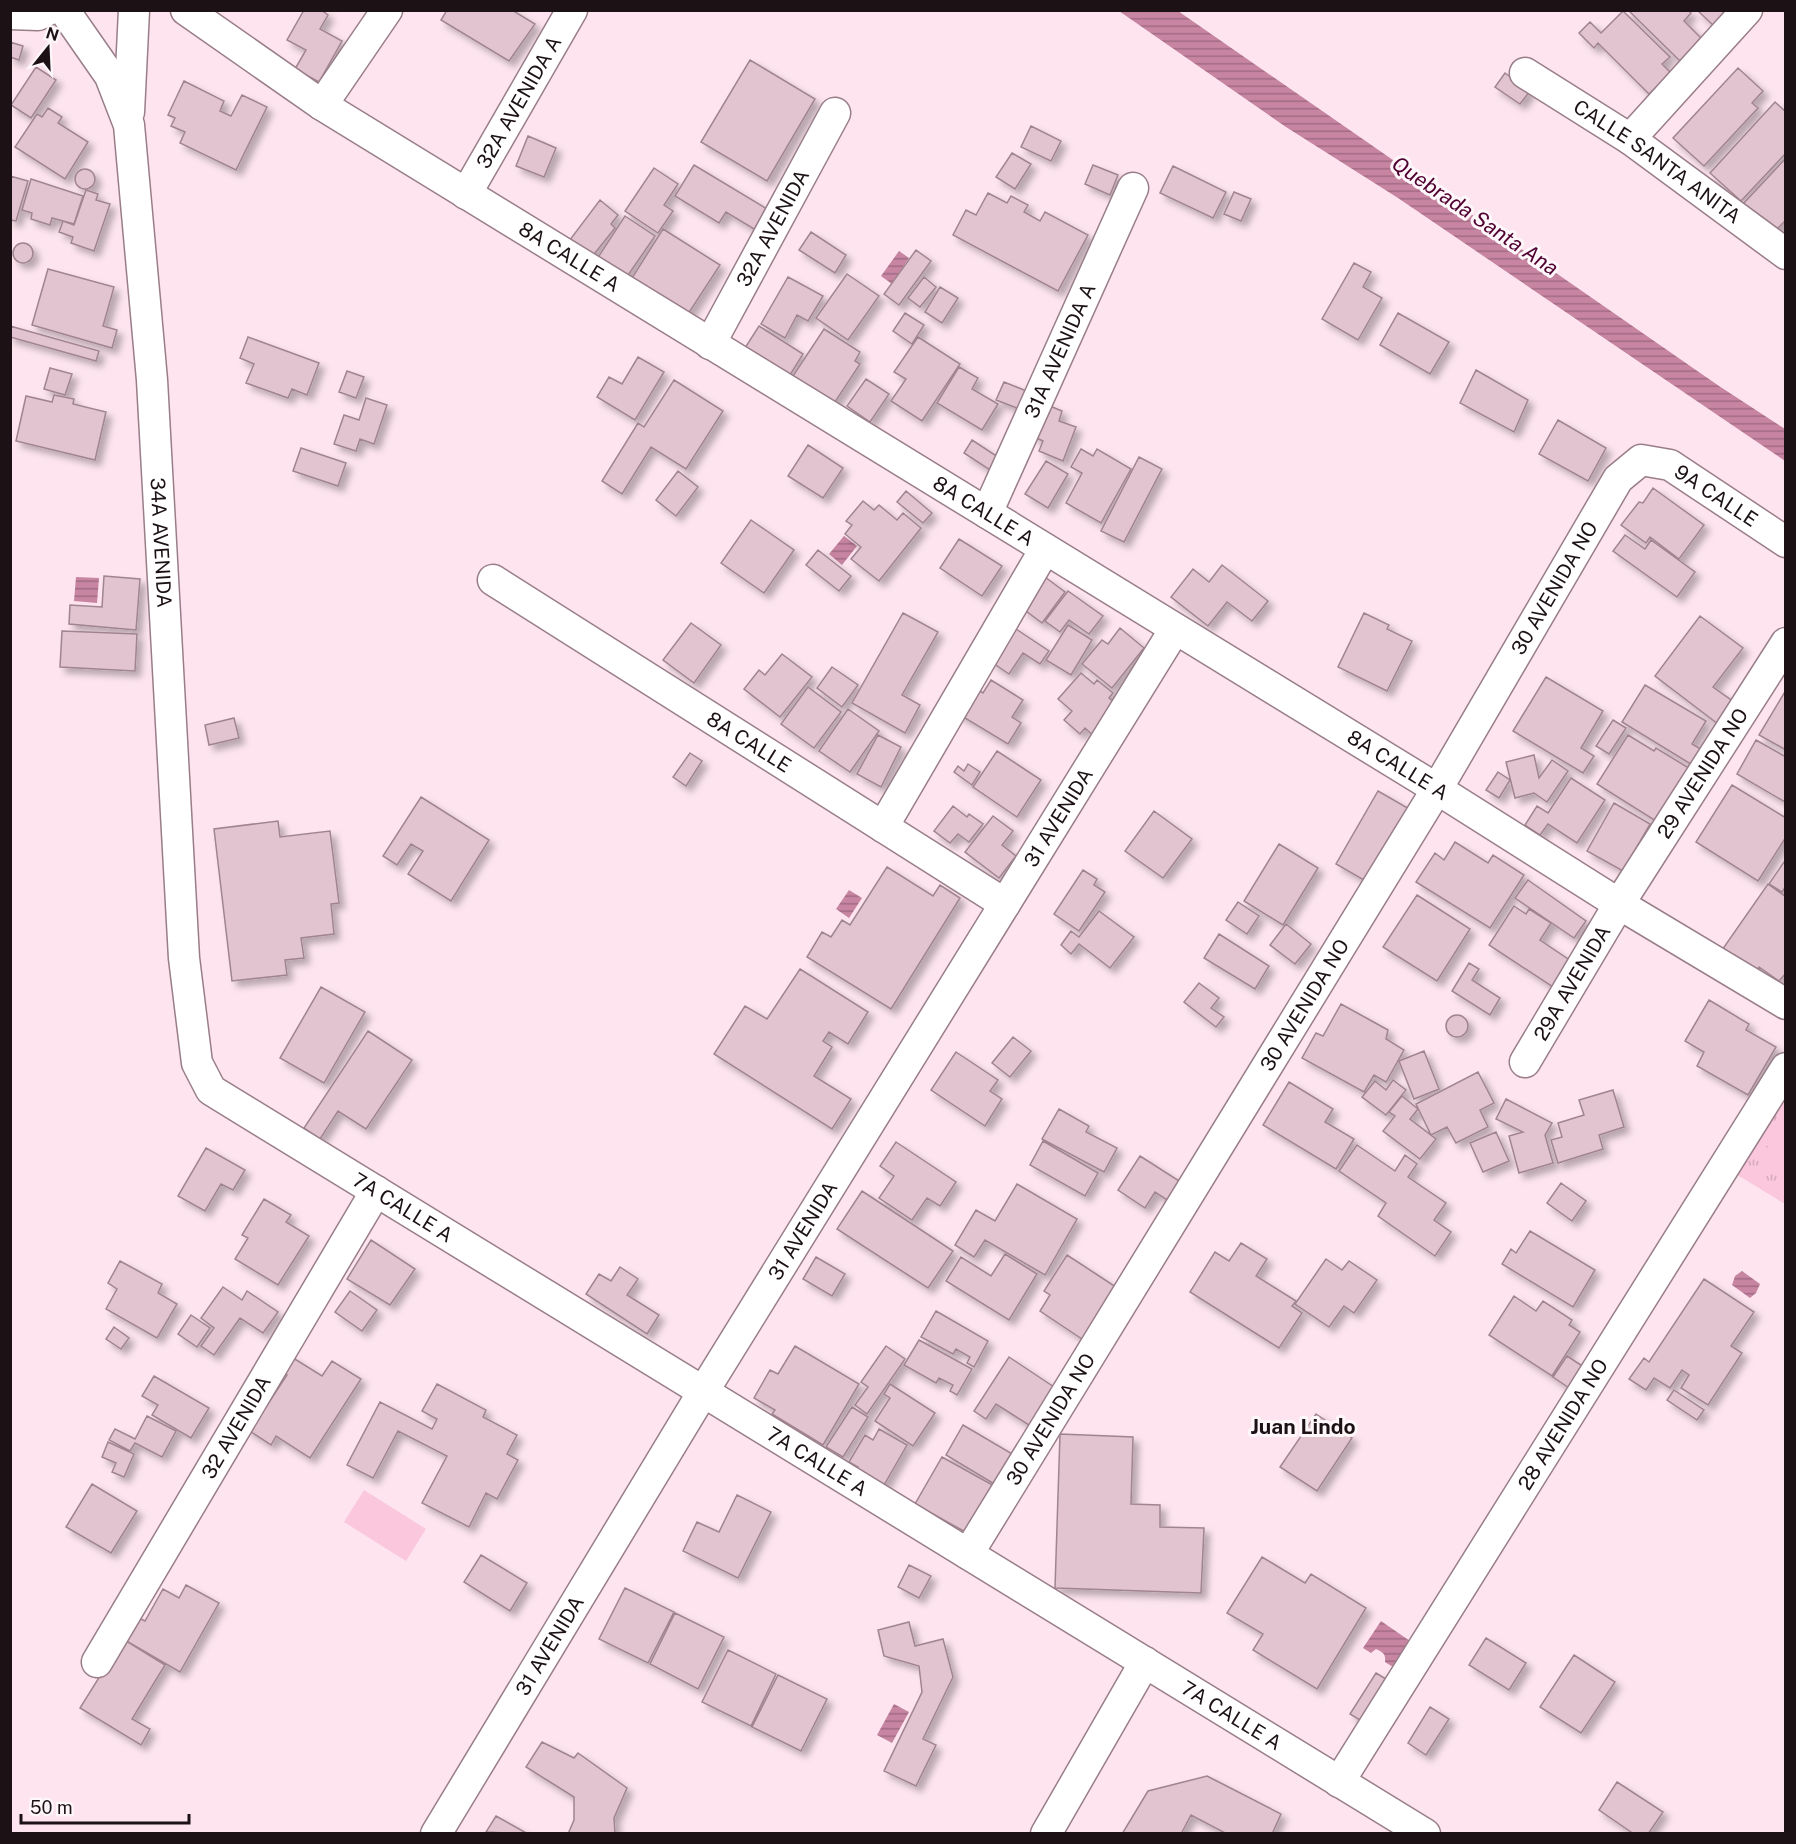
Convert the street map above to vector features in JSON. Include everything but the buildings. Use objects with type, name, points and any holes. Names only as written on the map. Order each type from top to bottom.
[{"type":"street","points":[[10,14],[39,15],[48,10]]},
{"type":"street","name":"34A AVENIDA","points":[[64,10],[110,76],[129,125],[152,380],[184,958],[197,1063],[211,1090]]},
{"type":"street","points":[[129,125],[134,10]]},
{"type":"street","name":"8A CALLE A","points":[[186,10],[321,105],[1785,1004]]},
{"type":"street","points":[[321,105],[387,10]]},
{"type":"street","name":"32A AVENIDA A","points":[[466,194],[572,10]]},
{"type":"street","points":[[1630,139],[1747,10]]},
{"type":"street","name":"CALLE SANTA ANITA","points":[[1525,73],[1630,139],[1785,254]]},
{"type":"street","name":"32A AVENIDA","points":[[710,344],[835,113]]},
{"type":"street","name":"31A AVENIDA A","points":[[987,513],[1133,188]]},
{"type":"street","name":"9A CALLE","points":[[1641,460],[1670,465],[1785,542]]},
{"type":"street","name":"30 AVENIDA NO","points":[[968,1554],[1437,789],[1618,479],[1641,460]]},
{"type":"street","points":[[883,827],[1045,549]]},
{"type":"street","name":"8A CALLE","points":[[493,580],[1005,904]]},
{"type":"street","name":"31 AVENIDA","points":[[436,1833],[703,1392],[1175,629]]},
{"type":"street","name":"29 AVENIDA NO","points":[[1619,904],[1785,643]]},
{"type":"street","name":"29A AVENIDA","points":[[1525,1062],[1619,904]]},
{"type":"street","name":"28 AVENIDA NO","points":[[1339,1782],[1785,1068]]},
{"type":"street","name":"7A CALLE A","points":[[211,1090],[1425,1833]]},
{"type":"street","name":"32 AVENIDA","points":[[97,1662],[376,1191]]},
{"type":"street","points":[[1046,1833],[1145,1662]]},
{"type":"green space","points":[[1785,1090],[1785,1204],[1736,1174]]},
{"type":"green space","points":[[1785,1117],[1785,1176],[1760,1160]]},
{"type":"green space","points":[[364,1490],[426,1529],[406,1561],[344,1522]]},
{"type":"shaded area","points":[[1119,11],[1178,11],[1719,386],[1785,429],[1785,461],[1398,198],[1286,127]]},
{"type":"shaded area","points":[[899,251],[909,258],[892,284],[881,276]]},
{"type":"shaded area","points":[[844,536],[857,546],[842,565],[829,554]]},
{"type":"shaded area","points":[[76,577],[99,578],[97,603],[74,601]]},
{"type":"shaded area","points":[[849,890],[862,898],[849,918],[836,909]]},
{"type":"shaded area","points":[[1742,1271],[1760,1284],[1756,1293],[1750,1298],[1732,1285],[1735,1276]]},
{"type":"shaded area","points":[[1381,1621],[1410,1641],[1393,1667],[1385,1662],[1384,1655],[1380,1651],[1376,1649],[1371,1653],[1363,1648]]},
{"type":"shaded area","points":[[894,1704],[909,1712],[892,1743],[877,1735]]},
{"type":"district","name":"Juan Lindo","points":[[1303,1427]]},
{"type":"water label","name":"Quebrada Santa Ana","points":[[1475,216]]}]
